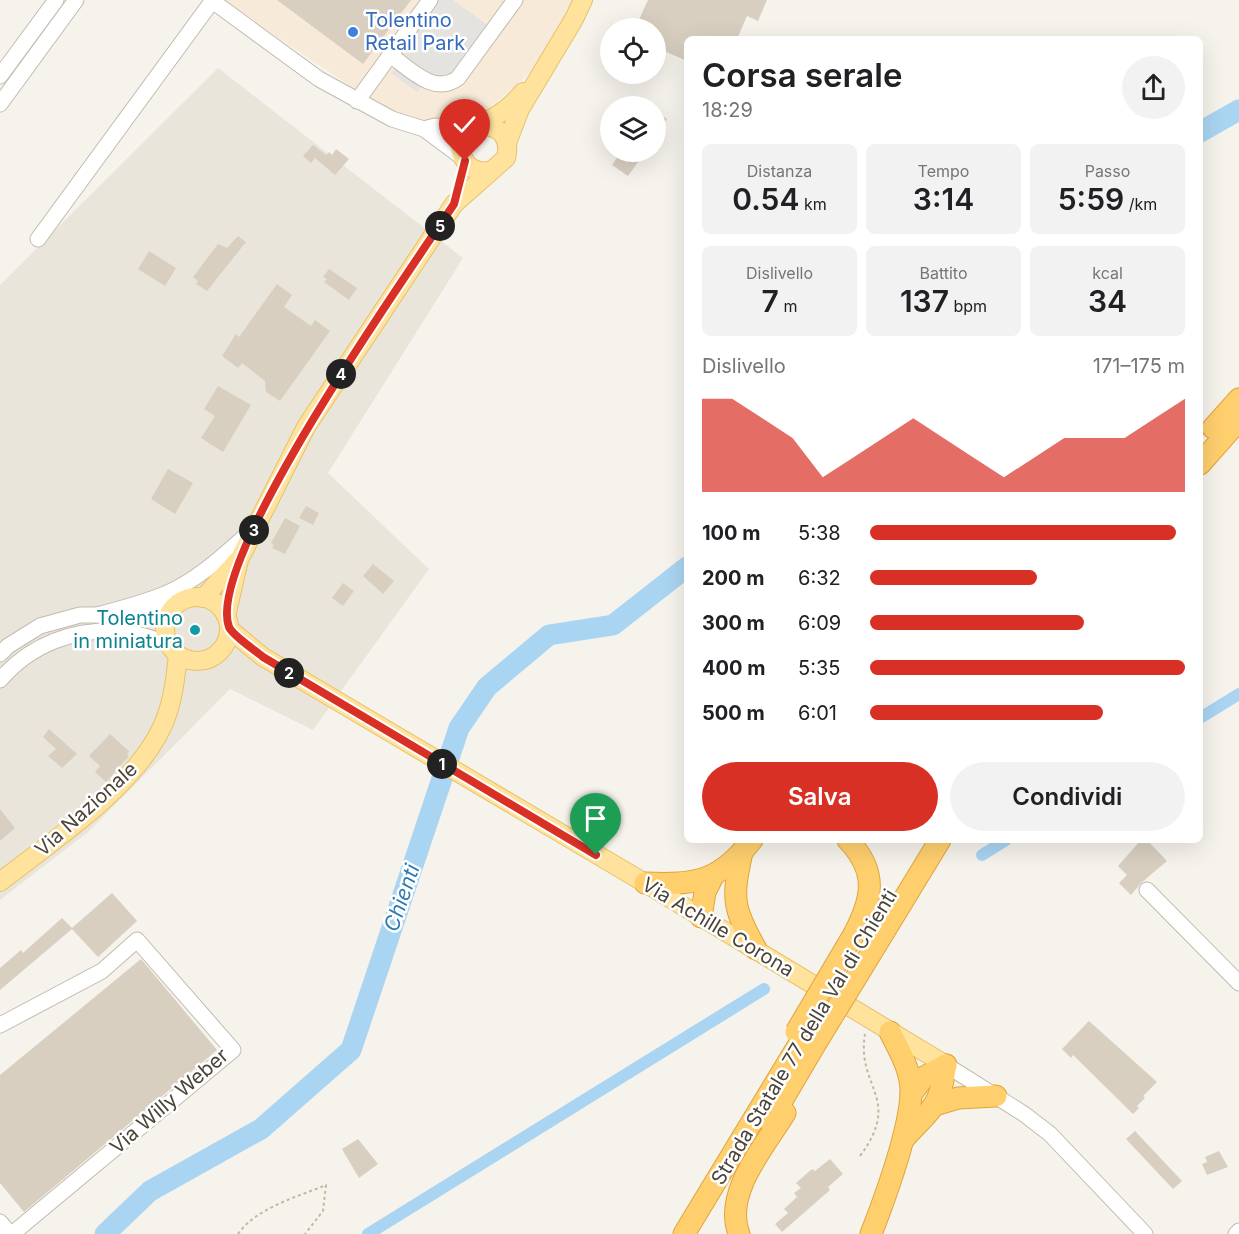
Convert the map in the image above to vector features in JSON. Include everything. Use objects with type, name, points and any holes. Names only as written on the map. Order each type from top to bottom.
[{"type":"highway","points":[[1203,440],[1239,399]]},
{"type":"highway","points":[[1203,462],[1239,420]]},
{"type":"highway","points":[[850,843],[861,856],[871,888],[867,909],[869,942]]},
{"type":"highway","name":"Strada Statale 77 della Val di Chienti","points":[[700,1234],[810,1040],[869,942],[921,843]]},
{"type":"highway","name":"Strada Statale 77 della Val di Chienti","points":[[869,942],[911,886],[938,843]]},
{"type":"highway","points":[[701,917],[705,892],[713,876],[747,846]]},
{"type":"highway","points":[[701,917],[726,900],[734,891],[747,846]]},
{"type":"highway","points":[[645,883],[685,884],[713,876]]},
{"type":"highway","points":[[734,891],[742,924],[756,949]]},
{"type":"highway","points":[[871,1234],[900,1143],[911,1094],[907,1067],[890,1032]]},
{"type":"highway","points":[[739,1234],[736,1219],[737,1198],[810,1040]]},
{"type":"highway","name":"Strada Statale 77 della Val di Chienti","points":[[684,1234],[733,1154],[810,1040]]},
{"type":"highway","points":[[911,1094],[924,1077],[946,1065]]},
{"type":"highway","points":[[900,1143],[915,1123],[935,1105],[942,1089],[946,1065]]},
{"type":"highway","points":[[935,1105],[958,1098],[996,1096]]},
{"type":"main road","points":[[464,160],[476,170],[489,171],[496,169],[506,158],[507,143],[514,120],[574,20],[583,0]]},
{"type":"main road","points":[[454,204],[464,160],[462,144],[464,137],[511,105],[541,74]]},
{"type":"main road","points":[[477,127],[494,127],[500,131],[507,143]]},
{"type":"main road","points":[[228,623],[221,608],[203,598],[186,599],[173,608],[165,625],[173,649],[201,661],[218,653],[228,638],[228,623],[239,560],[306,427],[454,204],[489,171]]},
{"type":"main road","points":[[203,598],[239,560]]},
{"type":"main road","name":"Via Achille Corona","points":[[228,623],[263,657],[546,827],[756,949],[946,1065]]},
{"type":"main road","name":"Via Nazionale","points":[[173,649],[174,693]]},
{"type":"main road","name":"Via Achille Corona","points":[[218,653],[263,657]]},
{"type":"main road","name":"Via Nazionale","points":[[0,882],[80,820],[129,774],[159,734],[174,693],[201,661]]},
{"type":"street","points":[[0,76],[56,0]]},
{"type":"street","points":[[0,104],[76,0]]},
{"type":"street","points":[[38,239],[213,0],[319,79],[392,119],[424,129],[464,160]]},
{"type":"street","points":[[357,101],[430,0]]},
{"type":"street","points":[[390,55],[432,84],[448,84],[458,78],[515,0]]},
{"type":"street","points":[[424,129],[435,126],[477,127]]},
{"type":"street","points":[[97,615],[165,594],[189,581],[217,561],[256,526]]},
{"type":"street","points":[[0,654],[8,646],[40,626],[80,615],[173,608]]},
{"type":"street","points":[[0,680],[16,662],[49,642],[86,632],[123,631],[173,649]]},
{"type":"street","points":[[1147,890],[1239,983]]},
{"type":"street","name":"Via Willy Weber","points":[[0,1025],[102,971],[137,940],[234,1050],[11,1234],[0,1222]]},
{"type":"street","name":"Via Achille Corona","points":[[946,1065],[1024,1114],[1068,1150],[1145,1234]]},
{"type":"path","points":[[860,1156],[873,1138],[880,1115],[865,1054],[864,1041],[869,1020]]},
{"type":"path","points":[[238,1234],[245,1224],[267,1211],[326,1185],[323,1210],[305,1234]]},
{"type":"shaded area","points":[[223,0],[576,0],[538,66],[466,128],[433,123],[381,107]]},
{"type":"shaded area","points":[[437,0],[453,0],[490,27],[456,73],[452,71],[447,78],[440,74],[434,81],[429,79],[417,92],[391,73],[403,58],[397,53]]},
{"type":"shaded area","points":[[218,68],[463,258],[328,473],[429,569],[313,730],[230,689],[88,832],[0,900],[0,285]]},
{"type":"building","name":"Tolentino Retail Park","points":[[277,0],[411,0],[363,64]]},
{"type":"building","points":[[648,0],[767,0],[758,21],[747,16],[738,36],[684,36],[684,60],[666,52],[666,18],[640,18]]},
{"type":"building","points":[[313,145],[326,155],[329,152],[332,155],[336,149],[349,159],[335,175],[315,158],[311,163],[303,156]]},
{"type":"building","points":[[614,162],[638,162],[628,176],[612,165]]},
{"type":"building","points":[[238,236],[246,242],[207,291],[196,284],[198,281],[193,277],[218,244],[227,248]]},
{"type":"building","points":[[149,251],[176,268],[165,286],[138,269]]},
{"type":"building","points":[[329,269],[357,288],[349,300],[324,282],[327,279],[323,277]]},
{"type":"building","points":[[277,284],[292,295],[284,307],[311,326],[315,320],[330,331],[280,401],[266,392],[265,381],[242,363],[238,368],[222,356],[236,334],[239,337]]},
{"type":"building","points":[[218,386],[251,405],[223,452],[201,438],[215,416],[204,409]]},
{"type":"building","points":[[168,469],[193,483],[175,514],[151,499]]},
{"type":"building","points":[[306,506],[319,513],[313,525],[299,518]]},
{"type":"building","points":[[285,518],[300,526],[285,554],[272,548],[274,545],[271,543]]},
{"type":"building","points":[[373,564],[394,581],[383,594],[363,576]]},
{"type":"building","points":[[343,583],[354,591],[343,606],[332,598]]},
{"type":"building","points":[[49,729],[77,754],[62,768],[48,756],[56,749],[43,737]]},
{"type":"building","points":[[110,734],[129,751],[127,754],[129,756],[106,782],[95,772],[100,766],[89,756]]},
{"type":"building","points":[[0,809],[15,828],[0,841]]},
{"type":"building","points":[[1138,843],[1150,843],[1167,861],[1141,883],[1131,895],[1119,883],[1127,875],[1118,866]]},
{"type":"building","points":[[112,893],[137,921],[98,957],[72,929],[0,990],[0,968],[21,950],[23,953],[62,918],[72,928]]},
{"type":"building","points":[[141,959],[217,1050],[24,1212],[0,1183],[0,1075]]},
{"type":"building","points":[[1089,1021],[1157,1082],[1143,1096],[1145,1098],[1133,1114],[1073,1055],[1071,1058],[1062,1049]]},
{"type":"building","points":[[1135,1131],[1182,1181],[1173,1189],[1126,1139]]},
{"type":"building","points":[[358,1139],[378,1164],[359,1178],[342,1149]]},
{"type":"building","points":[[1219,1151],[1228,1167],[1207,1175],[1202,1164],[1207,1162],[1205,1157]]},
{"type":"building","points":[[830,1159],[843,1174],[828,1187],[830,1190],[782,1232],[775,1224],[788,1213],[784,1209],[797,1197],[794,1193],[801,1188],[796,1183],[812,1169],[815,1171]]},
{"type":"waterway","name":"Chienti","points":[[1203,130],[1239,110]]},
{"type":"waterway","name":"Chienti","points":[[105,1234],[150,1191],[261,1129],[351,1050],[459,728],[487,687],[549,635],[613,625],[684,569]]},
{"type":"waterway","points":[[1203,716],[1239,694]]},
{"type":"waterway","points":[[982,855],[1001,843]]},
{"type":"waterway","points":[[368,1234],[764,989]]},
{"type":"place","name":"Tolentino Retail Park","points":[[353,32]]},
{"type":"place","name":"Tolentino in miniatura","points":[[195,630]]},
{"type":"route","points":[[465,161],[454,204],[306,427],[239,560],[226,616],[229,629],[263,657],[596,855]]}]
